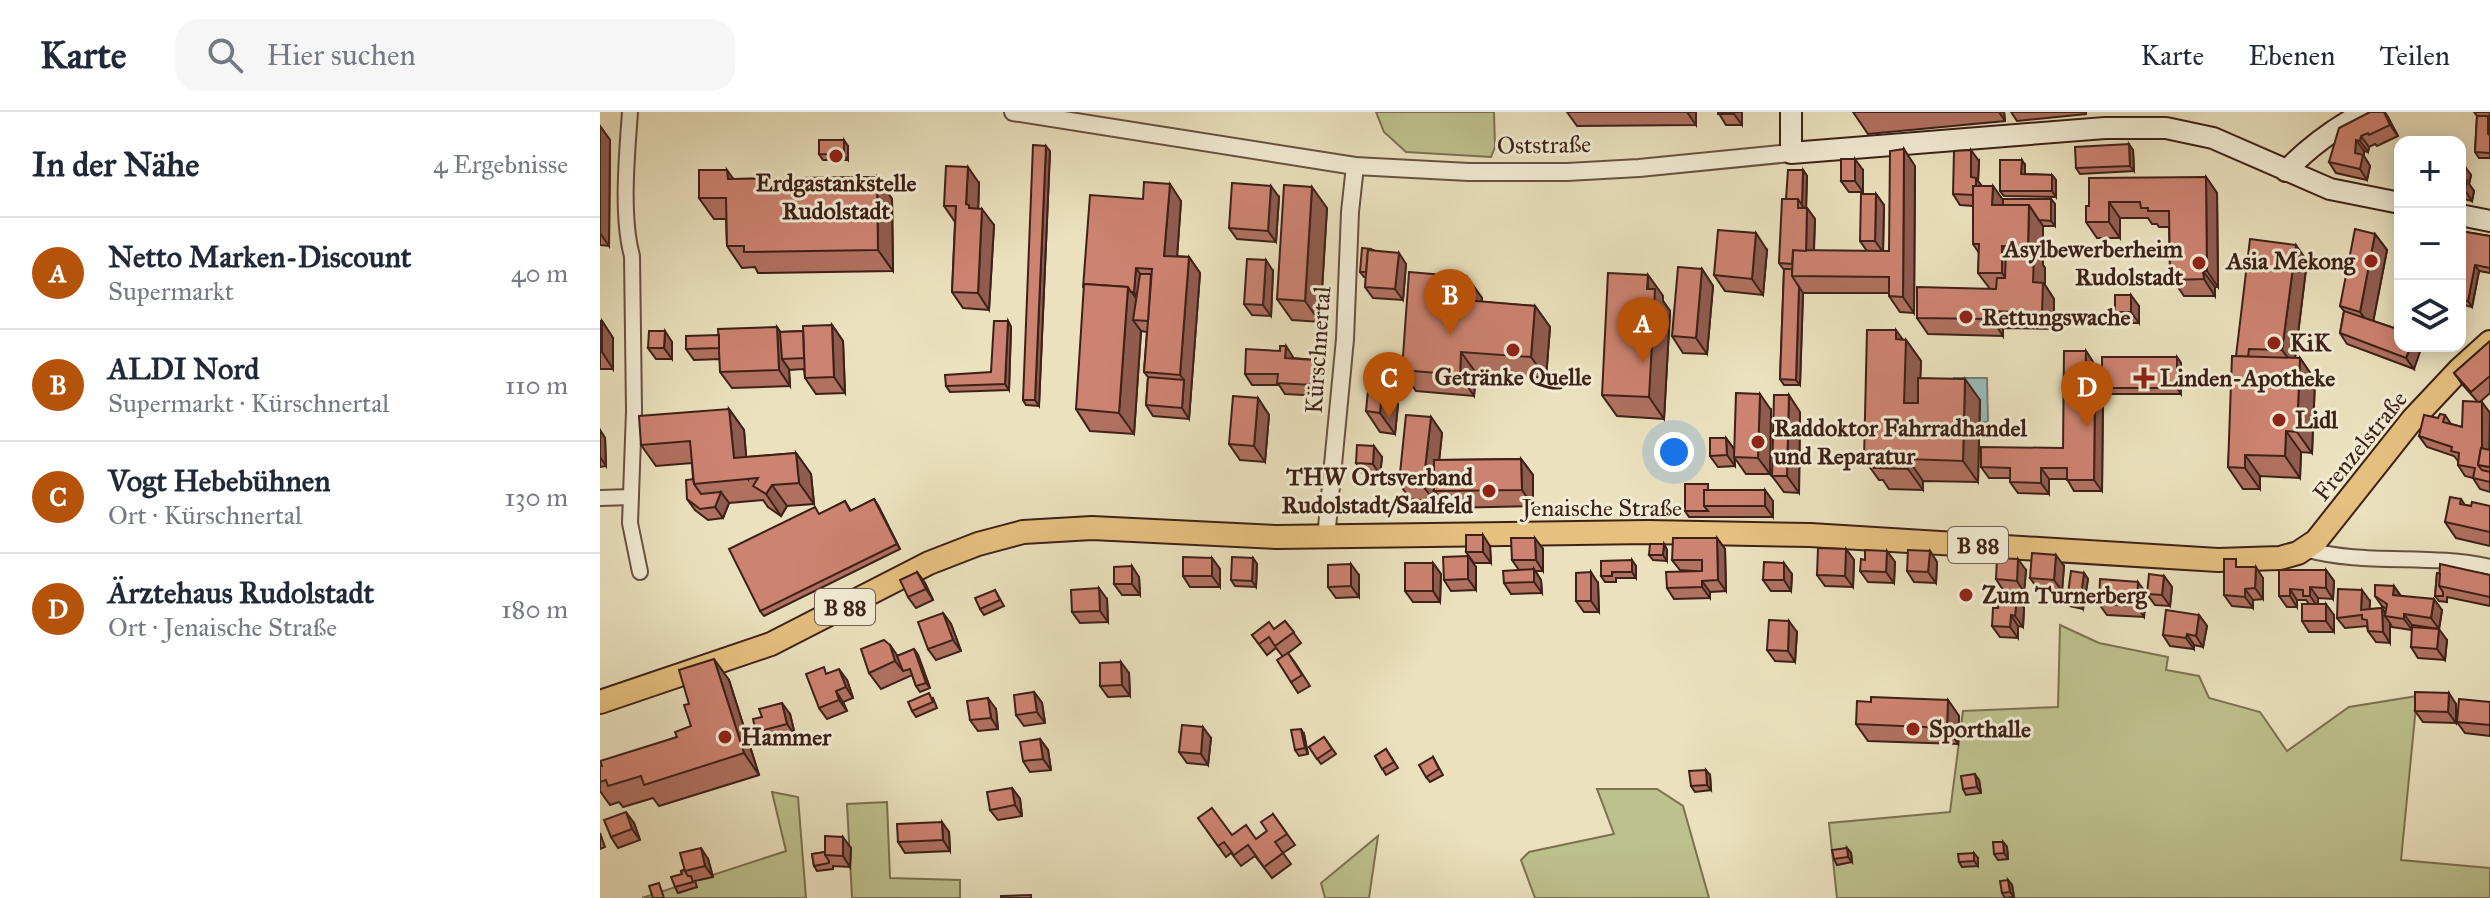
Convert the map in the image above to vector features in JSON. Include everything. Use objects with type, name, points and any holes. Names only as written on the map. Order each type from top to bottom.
[{"type":"main road","points":[[1791,112],[1791,153]]},
{"type":"main road","points":[[2286,171],[2304,152],[2332,131],[2365,112]]},
{"type":"main road","name":"Oststraße","points":[[1791,153],[2105,128],[2166,128],[2213,138],[2312,183],[2394,202]]},
{"type":"main road","points":[[2466,216],[2490,221]]},
{"type":"main road","name":"Frenzelstraße","points":[[2305,549],[2326,531],[2373,466],[2412,420],[2490,342]]},
{"type":"main road","name":"Jenaische Straße","points":[[600,702],[771,644],[948,555],[1023,532],[1092,528],[1326,538],[1622,532],[1795,535],[2218,560],[2280,558],[2305,549]]},
{"type":"street","points":[[630,112],[628,241],[632,256],[634,411],[630,523],[640,572]]},
{"type":"street","name":"Oststraße","points":[[1013,112],[1355,166],[1469,172],[1567,172],[1791,153]]},
{"type":"street","name":"Kürschnertal","points":[[1326,538],[1345,339],[1355,166]]},
{"type":"street","points":[[600,498],[631,497]]},
{"type":"street","name":"Jenaische Straße","points":[[2305,549],[2345,557],[2457,560],[2490,567]]},
{"type":"green space","points":[[1376,112],[1494,112],[1495,147],[1491,157],[1406,152],[1384,132]]},
{"type":"green space","points":[[2060,625],[2099,643],[2168,657],[2166,670],[2199,676],[2209,698],[2260,712],[2287,751],[2349,707],[2417,696],[2401,860],[2490,868],[2490,898],[1837,898],[1829,823],[1950,812],[1963,711],[2058,707]]},
{"type":"green space","points":[[1597,789],[1657,789],[1683,806],[1709,898],[1535,898],[1521,860],[1529,852],[1614,834]]},
{"type":"green space","points":[[772,792],[798,797],[806,898],[642,898],[786,851]]},
{"type":"green space","points":[[887,802],[890,878],[960,880],[960,898],[852,898],[847,804]]},
{"type":"green space","points":[[1378,836],[1369,898],[1325,898],[1321,883]]},
{"type":"water","points":[[1954,378],[1987,378],[1988,422],[1955,422]]},
{"type":"building","points":[[2370,112],[2384,112],[2390,125],[2361,136],[2360,141],[2356,140],[2355,153],[2363,155],[2360,169],[2329,162],[2339,128]]},
{"type":"building","points":[[2477,116],[2488,116],[2490,153],[2475,152]]},
{"type":"building","points":[[819,140],[844,140],[844,155],[819,154]]},
{"type":"building","points":[[2129,144],[2130,166],[2076,168],[2075,147]]},
{"type":"building","points":[[1033,145],[1046,146],[1035,400],[1023,400]]},
{"type":"building","points":[[1904,149],[1903,297],[1889,296],[1889,277],[1792,276],[1793,250],[1889,251],[1890,151]]},
{"type":"building","points":[[1971,150],[1971,177],[1976,178],[1973,195],[1953,194],[1954,151]]},
{"type":"building","points":[[1841,159],[1855,159],[1855,181],[1841,181]]},
{"type":"building","name":"Asylbewerberheim Rudolstadt","points":[[2000,160],[2022,160],[2021,174],[2052,175],[2052,191],[2000,191]]},
{"type":"building","points":[[946,166],[968,167],[966,204],[969,208],[982,209],[978,293],[952,292],[956,206],[944,206]]},
{"type":"building","points":[[699,170],[727,170],[728,179],[877,177],[878,250],[744,252],[744,246],[727,246],[726,198],[699,198]]},
{"type":"building","points":[[1788,170],[1803,170],[1802,205],[1798,199],[1786,199]]},
{"type":"building","points":[[2206,177],[2207,271],[2203,271],[2204,279],[2173,280],[2173,271],[2170,271],[2169,211],[2148,211],[2148,208],[2141,208],[2140,202],[2109,202],[2109,222],[2086,222],[2089,178]]},
{"type":"building","points":[[1144,182],[1170,184],[1164,256],[1189,257],[1180,375],[1144,372],[1152,269],[1136,268],[1134,292],[1128,287],[1084,284],[1083,288],[1090,195],[1143,199]]},
{"type":"building","points":[[1232,183],[1271,186],[1268,231],[1229,228]]},
{"type":"building","points":[[1284,185],[1312,187],[1305,301],[1277,299]]},
{"type":"building","points":[[1973,186],[1993,186],[1992,205],[2029,205],[2028,247],[2002,246],[2002,273],[1978,273],[1979,244],[1973,244]]},
{"type":"building","points":[[1861,194],[1876,194],[1875,241],[1860,241]]},
{"type":"building","points":[[1782,199],[1798,199],[1798,208],[1807,208],[1806,251],[1793,250],[1792,264],[1779,263]]},
{"type":"building","points":[[2003,199],[2051,199],[2051,221],[2039,220],[2029,205],[2003,205]]},
{"type":"building","points":[[2355,229],[2375,234],[2360,312],[2340,306]]},
{"type":"building","points":[[1718,230],[1756,233],[1752,279],[1714,275]]},
{"type":"building","points":[[2466,232],[2490,236],[2490,268],[2475,265],[2468,301]]},
{"type":"building","points":[[2250,239],[2296,245],[2282,350],[2249,349],[2248,357],[2236,356]]},
{"type":"building","points":[[1362,248],[1372,249],[1368,250],[1366,272],[1360,272]]},
{"type":"building","points":[[1368,250],[1399,253],[1395,289],[1365,287]]},
{"type":"building","points":[[2006,251],[2034,252],[2033,282],[2043,283],[2042,313],[1992,311],[1992,319],[1917,318],[1917,287],[1996,289],[1997,278],[2005,278]]},
{"type":"building","points":[[1247,259],[1266,260],[1263,305],[1244,304]]},
{"type":"building","points":[[1678,267],[1702,269],[1696,338],[1672,336]]},
{"type":"building","points":[[1784,269],[1792,269],[1792,276],[1799,287],[1796,380],[1780,379]]},
{"type":"building","points":[[1409,272],[1467,277],[1465,300],[1535,306],[1531,357],[1461,352],[1460,375],[1402,370]]},
{"type":"building","points":[[1608,273],[1648,275],[1647,289],[1655,289],[1649,397],[1602,395]]},
{"type":"building","points":[[1140,274],[1151,274],[1148,321],[1133,320]]},
{"type":"building","points":[[1084,284],[1128,287],[1119,413],[1076,409]]},
{"type":"building","points":[[2115,295],[2131,295],[2131,312],[2115,312]]},
{"type":"building","points":[[2344,311],[2394,328],[2394,352],[2408,352],[2406,358],[2340,333]]},
{"type":"building","points":[[602,321],[602,352],[600,352]]},
{"type":"building","points":[[994,321],[1008,321],[1005,384],[946,386],[945,375],[991,372]]},
{"type":"building","points":[[832,325],[834,377],[805,378],[803,326]]},
{"type":"building","points":[[777,327],[779,370],[720,372],[718,329]]},
{"type":"building","points":[[1867,330],[1896,330],[1896,339],[1906,340],[1904,403],[1918,403],[1918,378],[1965,379],[1963,461],[1908,459],[1908,469],[1874,468],[1874,459],[1864,459]]},
{"type":"building","points":[[649,331],[665,331],[664,348],[648,348]]},
{"type":"building","points":[[803,331],[804,358],[782,359],[780,332]]},
{"type":"building","points":[[719,335],[719,348],[686,349],[686,336]]},
{"type":"building","points":[[2490,341],[2490,376],[2471,392],[2454,373]]},
{"type":"building","points":[[1280,346],[1286,346],[1285,358],[1315,360],[1313,385],[1277,383],[1278,374],[1245,374],[1246,349],[1280,351]]},
{"type":"building","points":[[2064,351],[2086,351],[2085,384],[2095,384],[2094,480],[2067,480],[2067,468],[2041,468],[2041,483],[2010,482],[2010,468],[1981,467],[1981,447],[2063,448]]},
{"type":"building","points":[[2232,356],[2300,358],[2297,432],[2286,431],[2285,456],[2245,455],[2245,468],[2228,467]]},
{"type":"building","points":[[2102,357],[2177,357],[2177,388],[2102,388]]},
{"type":"building","points":[[1148,377],[1184,380],[1182,408],[1146,405]]},
{"type":"building","points":[[1369,381],[1383,382],[1380,413],[1366,411]]},
{"type":"building","points":[[1736,393],[1760,394],[1758,458],[1734,457]]},
{"type":"building","points":[[1774,395],[1789,395],[1787,476],[1772,476]]},
{"type":"building","points":[[1233,396],[1258,398],[1254,446],[1229,444]]},
{"type":"building","points":[[2463,401],[2482,402],[2482,448],[2478,465],[2490,472],[2490,482],[2473,478],[2475,468],[2458,465],[2459,453],[2451,451],[2452,447],[2419,436],[2424,415],[2438,418],[2440,414],[2445,415],[2443,422],[2462,427]]},
{"type":"building","points":[[729,409],[734,458],[796,453],[799,483],[772,485],[766,494],[753,486],[758,478],[694,484],[690,441],[641,445],[639,416]]},
{"type":"building","points":[[1406,415],[1431,417],[1423,486],[1399,483]]},
{"type":"building","points":[[1710,438],[1726,438],[1727,455],[1710,456]]},
{"type":"building","points":[[1357,445],[1374,446],[1373,464],[1356,463]]},
{"type":"building","points":[[2481,448],[2490,450],[2490,467],[2478,465]]},
{"type":"building","points":[[1521,459],[1522,490],[1434,491],[1434,460]]},
{"type":"building","points":[[693,479],[701,494],[721,492],[715,507],[700,509],[687,499],[686,480]]},
{"type":"building","points":[[1685,484],[1708,484],[1708,490],[1704,490],[1704,506],[1708,511],[1685,511]]},
{"type":"building","points":[[1704,490],[1765,490],[1765,506],[1704,506]]},
{"type":"building","points":[[2450,497],[2461,499],[2460,504],[2471,506],[2472,502],[2490,506],[2490,532],[2445,522]]},
{"type":"building","points":[[874,499],[897,544],[760,611],[729,549],[815,507],[819,514],[845,501],[850,511]]},
{"type":"building","points":[[1466,535],[1483,535],[1483,552],[1466,552]]},
{"type":"building","points":[[1511,538],[1535,538],[1536,560],[1512,560]]},
{"type":"building","points":[[1673,538],[1717,538],[1718,580],[1702,581],[1702,587],[1667,588],[1666,572],[1702,571],[1702,560],[1672,560]]},
{"type":"building","points":[[1650,544],[1664,544],[1663,555],[1649,555]]},
{"type":"building","points":[[1818,548],[1846,549],[1845,576],[1817,575]]},
{"type":"building","points":[[1865,550],[1887,551],[1886,572],[1860,571]]},
{"type":"building","points":[[1908,550],[1930,551],[1928,572],[1907,571]]},
{"type":"building","points":[[2032,553],[2056,555],[2054,580],[2030,578]]},
{"type":"building","points":[[1468,556],[1468,579],[1444,580],[1443,557]]},
{"type":"building","points":[[1183,557],[1212,558],[1212,576],[1183,576]]},
{"type":"building","points":[[1232,557],[1253,558],[1252,581],[1231,580]]},
{"type":"building","points":[[1997,558],[2018,559],[2017,581],[1996,579]]},
{"type":"building","points":[[2224,559],[2236,559],[2236,567],[2256,567],[2255,588],[2245,589],[2245,597],[2224,595]]},
{"type":"building","points":[[1632,560],[1632,572],[1612,572],[1612,576],[1601,576],[1601,561]]},
{"type":"building","points":[[1764,562],[1784,563],[1784,580],[1763,580]]},
{"type":"building","points":[[1405,563],[1433,563],[1433,591],[1405,591]]},
{"type":"building","points":[[1351,564],[1351,586],[1328,587],[1328,565]]},
{"type":"building","points":[[2440,564],[2490,575],[2490,597],[2439,586]]},
{"type":"building","points":[[1132,566],[1132,584],[1114,584],[1114,567]]},
{"type":"building","points":[[1534,569],[1534,582],[1504,583],[1503,571]]},
{"type":"building","points":[[2279,570],[2326,570],[2326,588],[2310,587],[2310,596],[2303,596],[2303,590],[2290,589],[2290,596],[2279,596]]},
{"type":"building","points":[[2071,571],[2084,573],[2080,603],[2067,601]]},
{"type":"building","points":[[917,572],[926,589],[908,597],[900,580]]},
{"type":"building","points":[[1591,572],[1591,601],[1576,601],[1576,573]]},
{"type":"building","points":[[2437,573],[2440,574],[2439,586],[2443,596],[2435,596]]},
{"type":"building","points":[[2149,574],[2164,576],[2162,595],[2147,594]]},
{"type":"building","points":[[2100,579],[2138,582],[2137,606],[2099,604]]},
{"type":"building","points":[[2375,585],[2394,586],[2393,595],[2434,599],[2431,618],[2404,614],[2404,619],[2385,616],[2387,604],[2375,596]]},
{"type":"building","points":[[1099,588],[1100,611],[1072,612],[1071,590]]},
{"type":"building","points":[[2338,589],[2362,590],[2361,610],[2382,608],[2383,632],[2368,631],[2367,620],[2362,619],[2362,615],[2337,618]]},
{"type":"building","points":[[995,590],[1000,600],[980,609],[975,598]]},
{"type":"building","points":[[1999,596],[2017,597],[2010,627],[1992,626],[1993,608],[1998,608]]},
{"type":"building","points":[[2302,604],[2326,604],[2326,621],[2302,621]]},
{"type":"building","points":[[2166,610],[2199,615],[2196,636],[2163,635]]},
{"type":"building","points":[[943,613],[953,640],[928,649],[918,622]]},
{"type":"building","points":[[1769,620],[1789,621],[1788,651],[1767,650]]},
{"type":"building","points":[[1285,621],[1294,632],[1275,646],[1269,637],[1259,644],[1252,635],[1269,622],[1274,629]]},
{"type":"building","points":[[2412,627],[2439,629],[2437,649],[2411,647]]},
{"type":"building","points":[[884,640],[890,645],[895,661],[869,673],[861,649]]},
{"type":"building","points":[[914,649],[926,683],[916,686],[910,669],[903,671],[897,656]]},
{"type":"building","points":[[1288,653],[1302,675],[1291,682],[1277,660]]},
{"type":"building","points":[[714,659],[744,753],[644,785],[641,776],[608,786],[606,780],[600,782],[600,761],[677,737],[675,732],[691,726],[684,705],[689,704],[679,670]]},
{"type":"building","points":[[1121,662],[1122,685],[1100,686],[1100,663]]},
{"type":"building","points":[[824,667],[826,674],[839,669],[846,687],[836,691],[839,700],[819,708],[806,674]]},
{"type":"building","points":[[1034,692],[1037,712],[1016,715],[1014,695]]},
{"type":"building","points":[[2415,692],[2449,693],[2448,712],[2415,711]]},
{"type":"building","points":[[929,693],[933,702],[912,711],[908,702]]},
{"type":"building","points":[[1871,697],[1948,700],[1947,728],[1856,724],[1857,701],[1871,702]]},
{"type":"building","points":[[988,698],[991,718],[970,720],[967,701]]},
{"type":"building","points":[[2459,699],[2490,702],[2490,725],[2457,722]]},
{"type":"building","points":[[782,703],[787,724],[756,732],[753,719],[762,717],[759,709]]},
{"type":"building","points":[[1182,725],[1203,727],[1201,754],[1179,752]]},
{"type":"building","points":[[1301,729],[1305,748],[1295,750],[1291,730]]},
{"type":"building","points":[[1324,737],[1332,749],[1317,759],[1309,747]]},
{"type":"building","points":[[1040,739],[1043,759],[1023,761],[1020,742]]},
{"type":"building","points":[[1386,749],[1394,762],[1382,769],[1375,756]]},
{"type":"building","points":[[1433,757],[1439,769],[1426,777],[1419,765]]},
{"type":"building","points":[[1706,770],[1707,785],[1691,786],[1689,771]]},
{"type":"building","points":[[1975,774],[1977,787],[1963,789],[1961,776]]},
{"type":"building","points":[[1012,788],[1015,805],[990,810],[987,792]]},
{"type":"building","points":[[1212,808],[1232,835],[1246,825],[1256,839],[1267,831],[1261,822],[1273,814],[1287,834],[1275,842],[1283,853],[1264,867],[1248,845],[1234,855],[1224,842],[1218,846],[1198,818]]},
{"type":"building","points":[[626,812],[632,829],[611,837],[604,820]]},
{"type":"building","points":[[942,822],[943,840],[898,842],[897,824]]},
{"type":"building","points":[[825,836],[843,837],[843,856],[825,855]]},
{"type":"building","points":[[1993,842],[2003,842],[2004,853],[1994,854]]},
{"type":"building","points":[[701,848],[705,866],[685,871],[680,853]]},
{"type":"building","points":[[1847,848],[1848,857],[1834,859],[1832,850]]},
{"type":"building","points":[[825,852],[829,863],[814,866],[812,854]]},
{"type":"building","points":[[1974,853],[1974,861],[1959,862],[1958,854]]},
{"type":"building","points":[[684,870],[693,882],[675,887],[671,877],[682,874]]},
{"type":"building","points":[[2008,880],[2010,892],[2002,893],[2000,881]]},
{"type":"building","points":[[659,883],[664,898],[653,898],[649,886]]},
{"type":"building","points":[[1031,895],[1031,898],[1001,898],[1001,896]]},
{"type":"place","name":"Erdgastankstelle Rudolstadt","points":[[836,156]]},
{"type":"place","name":"Asia Mekong","points":[[2371,261]]},
{"type":"place","name":"Asylbewerberheim Rudolstadt","points":[[2199,263]]},
{"type":"place","name":"Rettungswache","points":[[1966,317]]},
{"type":"place","name":"ALDI Nord","points":[[1450,335]]},
{"type":"place","name":"KiK","points":[[2274,343]]},
{"type":"place","name":"Getränke Quelle","points":[[1513,350]]},
{"type":"place","name":"Netto Marken-Discount","points":[[1643,363]]},
{"type":"place","name":"Linden-Apotheke","points":[[2144,378]]},
{"type":"place","name":"Vogt Hebebühnen","points":[[1389,418]]},
{"type":"place","name":"Lidl","points":[[2279,420]]},
{"type":"place","name":"Ärztehaus Rudolstadt","points":[[2087,427]]},
{"type":"place","name":"Raddoktor Fahrradhandel und Reparatur","points":[[1758,442]]},
{"type":"place","name":"THW Ortsverband Rudolstadt/Saalfeld","points":[[1489,491]]},
{"type":"place","name":"Zum Turnerberg","points":[[1966,595]]},
{"type":"place","name":"Sporthalle","points":[[1913,729]]},
{"type":"place","name":"Hammer","points":[[725,737]]}]
